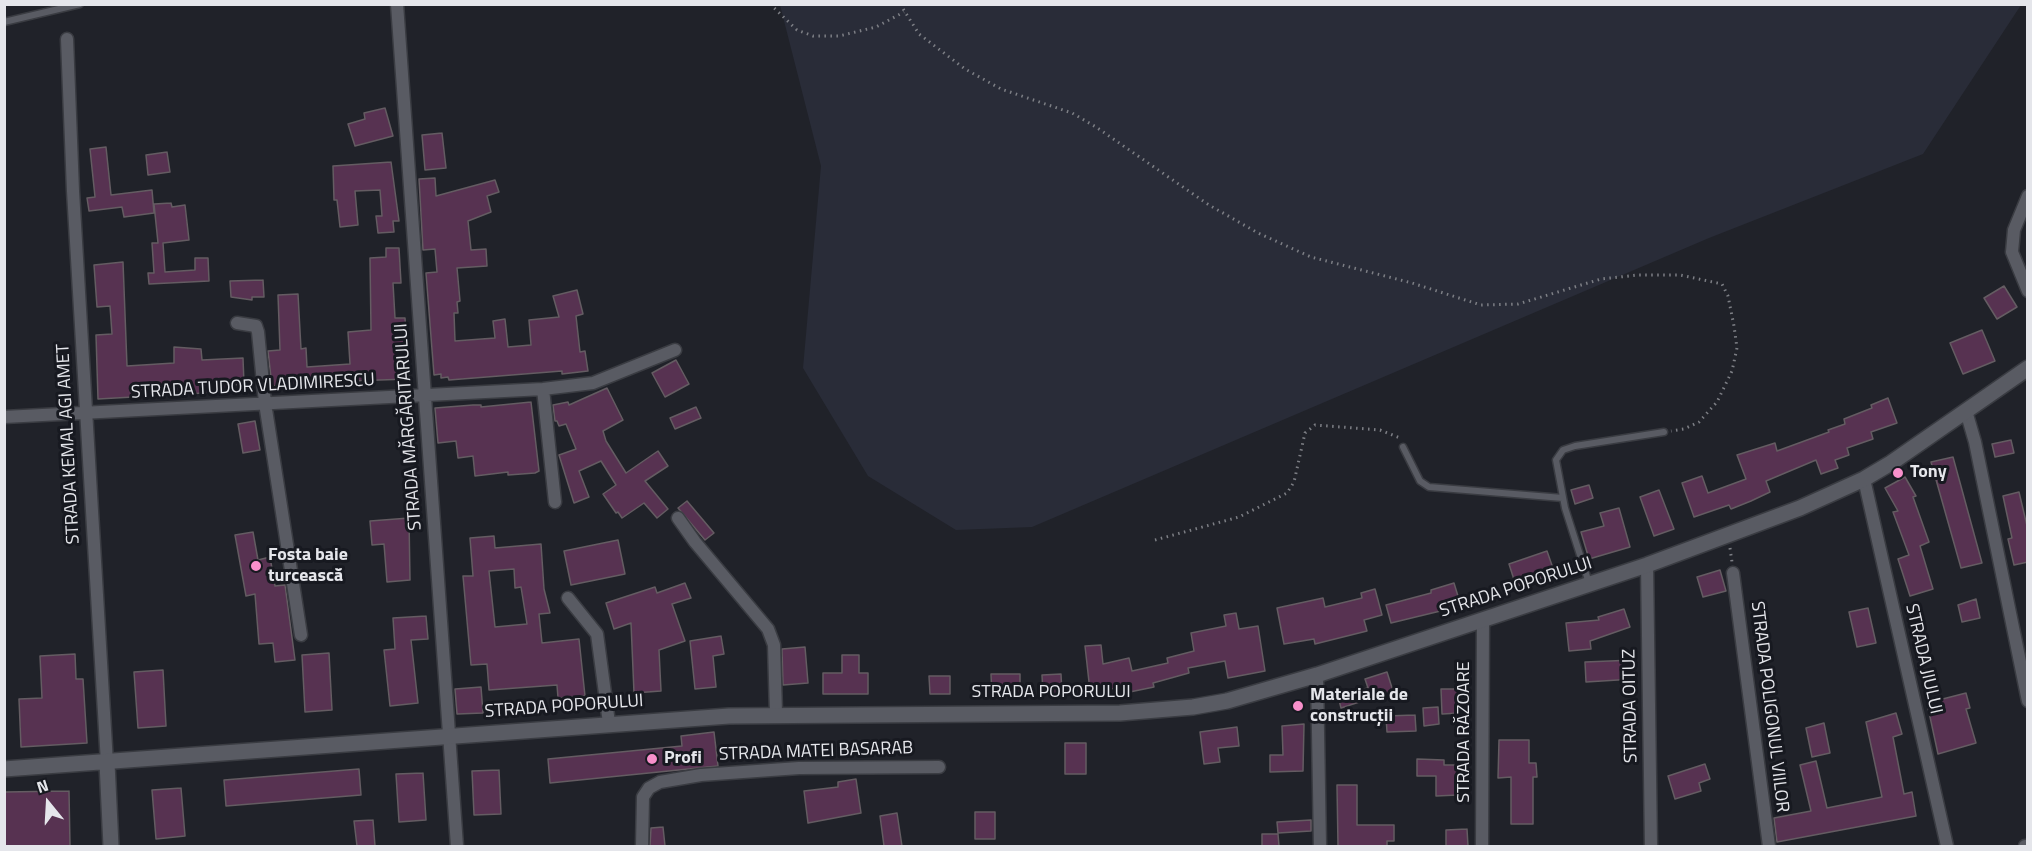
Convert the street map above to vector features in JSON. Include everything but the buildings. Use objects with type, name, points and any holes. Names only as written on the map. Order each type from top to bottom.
[{"type":"street","name":"STRADA MĂRGĂRITARULUI","points":[[397,4],[457,846]]},
{"type":"street","name":"STRADA KEMAL AGI AMET","points":[[67,39],[111,846]]},
{"type":"street","points":[[2028,196],[2014,230],[2012,252],[2028,291]]},
{"type":"street","points":[[237,323],[250,323],[256,326],[258,332],[265,403],[301,635]]},
{"type":"street","name":"STRADA TUDOR VLADIMIRESCU","points":[[4,417],[543,389],[593,383],[613,373],[675,350]]},
{"type":"street","name":"STRADA POPORULUI","points":[[4,769],[107,763],[609,723],[776,713],[1150,712],[1227,701],[1317,675],[1728,537],[1864,479],[2028,368]]},
{"type":"street","points":[[543,389],[555,502]]},
{"type":"street","points":[[1966,411],[1975,442],[2028,701]]},
{"type":"street","name":"STRADA JIULUI","points":[[1864,479],[1947,846]]},
{"type":"street","points":[[678,518],[695,542],[768,629],[774,645],[776,713]]},
{"type":"street","name":"STRADA OITUZ","points":[[1647,565],[1651,846]]},
{"type":"street","name":"STRADA POLIGONUL VIILOR","points":[[1733,573],[1769,846]]},
{"type":"street","points":[[568,598],[597,634],[609,723]]},
{"type":"street","name":"STRADA RĂZOARE","points":[[1482,846],[1483,619]]},
{"type":"street","points":[[1317,675],[1320,846]]},
{"type":"street","name":"STRADA MATEI BASARAB","points":[[642,846],[643,797],[649,788],[660,782],[701,775],[799,768],[939,767]]},
{"type":"lane","points":[[4,21],[80,4]]},
{"type":"lane","points":[[1589,584],[1563,498],[1556,460],[1563,450],[1590,442],[1664,432]]},
{"type":"lane","points":[[1403,447],[1420,481],[1429,487],[1563,498]]},
{"type":"path","points":[[770,4],[797,30],[813,36],[839,36],[876,27],[904,12]]},
{"type":"path","points":[[900,4],[919,34],[965,69],[1001,89],[1072,113],[1209,205],[1258,233],[1311,257],[1413,283],[1481,305],[1518,304],[1610,278],[1680,275],[1722,284],[1728,296],[1737,348],[1732,371],[1717,402],[1699,422],[1684,429],[1664,432]]},
{"type":"path","points":[[1155,540],[1239,517],[1287,493],[1294,482],[1305,433],[1315,425],[1380,430],[1400,438],[1403,447]]},
{"type":"path","points":[[1728,537],[1733,573]]},
{"type":"shaded area","points":[[780,4],[2021,5],[1923,154],[1709,238],[1032,527],[956,530],[868,476],[803,368],[821,166]]},
{"type":"place","name":"Tony","points":[[1898,473]]},
{"type":"place","name":"Fosta baie turcească","points":[[256,566]]},
{"type":"place","name":"Materiale de construcții","points":[[1298,706]]},
{"type":"place","name":"Profi","points":[[652,759]]}]
